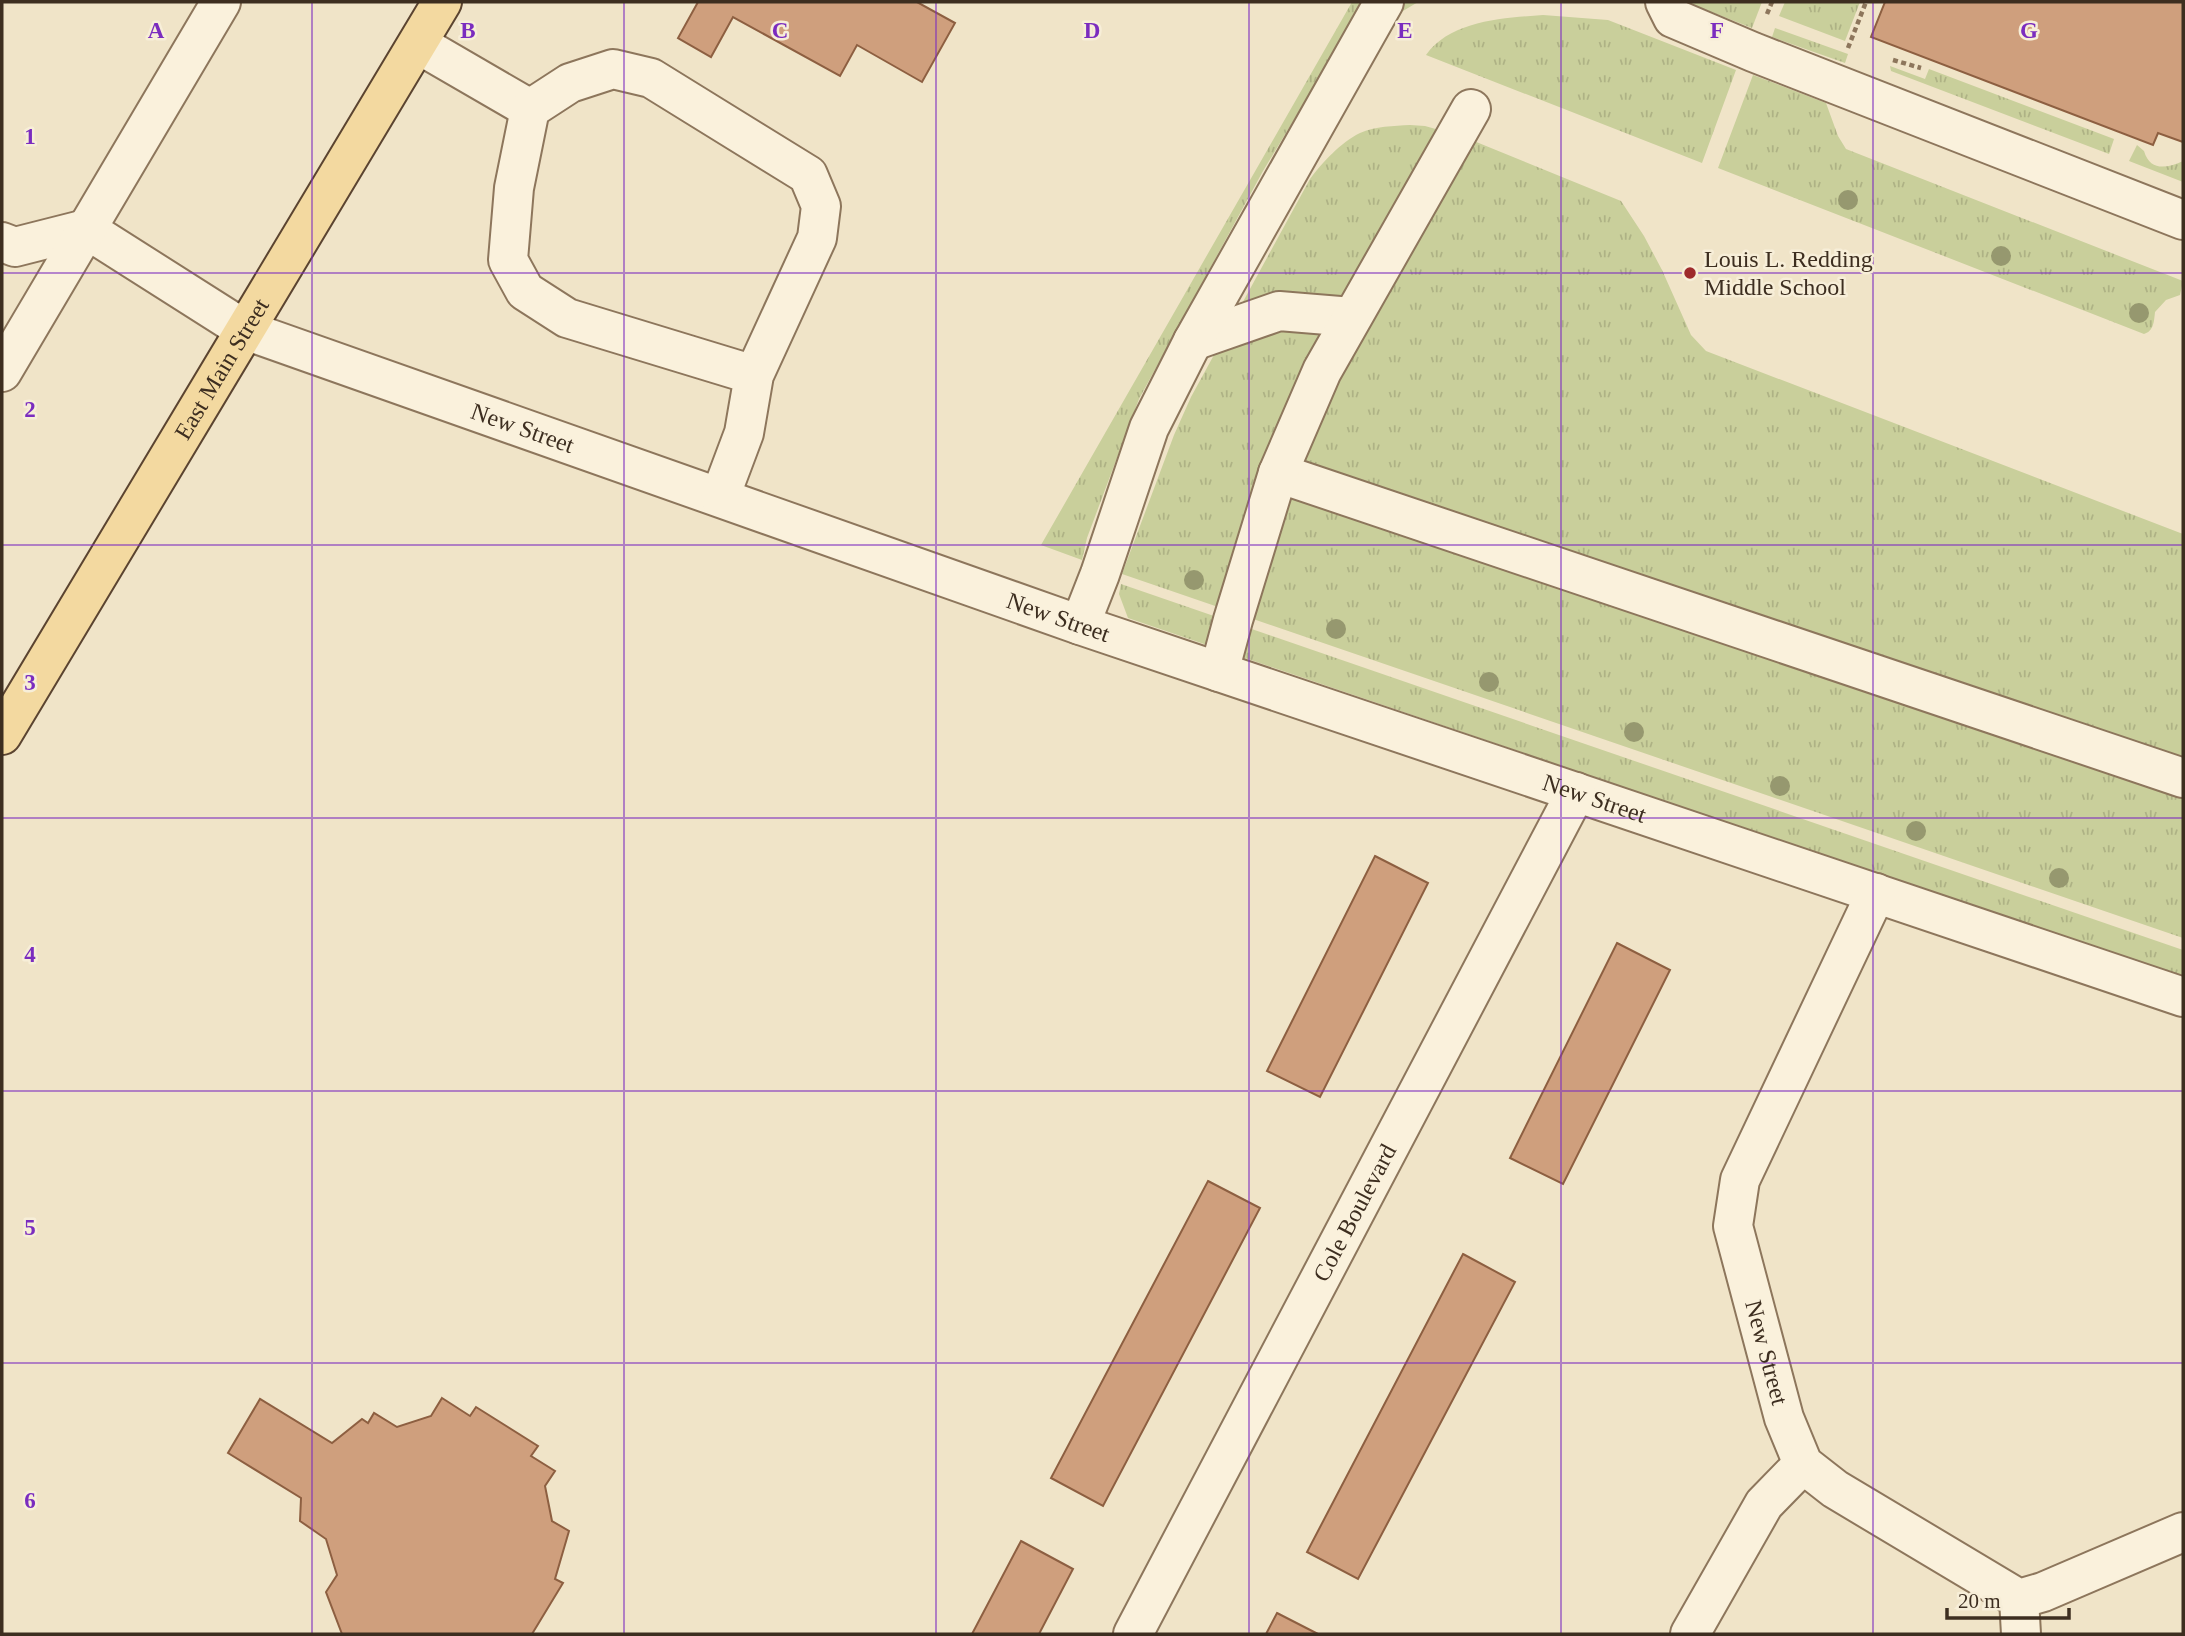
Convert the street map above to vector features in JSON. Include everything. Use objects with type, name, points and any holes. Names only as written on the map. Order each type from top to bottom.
[{"type":"main road","name":"East Main Street","points":[[2,735],[442,2]]},
{"type":"street","points":[[2,372],[221,2]]},
{"type":"street","points":[[1080,625],[1149,428],[1193,341],[1384,2]]},
{"type":"street","points":[[1665,2],[1673,18],[1753,52],[2183,220]]},
{"type":"street","points":[[418,44],[530,109]]},
{"type":"street","points":[[720,497],[744,433],[754,375],[817,238],[821,206],[808,175],[650,78],[613,69],[570,83],[530,109],[513,188],[508,260],[525,291],[567,318],[754,375]]},
{"type":"street","points":[[1219,672],[1278,473],[1322,371],[1471,109]]},
{"type":"street","points":[[2,242],[15,247],[86,229]]},
{"type":"street","name":"New Street","points":[[86,229],[245,330],[1080,625],[2183,997]]},
{"type":"street","points":[[1193,341],[1279,311],[1352,317]]},
{"type":"street","points":[[1278,473],[2183,778]]},
{"type":"street","name":"Cole Boulevard","points":[[1133,1634],[1576,792]]},
{"type":"street","name":"New Street","points":[[1876,893],[1740,1180],[1733,1226],[1784,1418],[1803,1464],[2020,1617],[2043,1592],[2183,1532]]},
{"type":"street","points":[[1690,1634],[1764,1504],[1803,1464]]},
{"type":"path","points":[[1848,49],[1866,2]]},
{"type":"green space","points":[[1352,2],[1418,2],[1378,26],[1336,61],[1307,98],[1263,171],[1139,399],[1087,538],[1082,560],[1041,545]]},
{"type":"green space","points":[[1686,2],[1762,2],[1752,28]]},
{"type":"green space","points":[[1785,2],[1860,2],[1845,41],[1779,16]]},
{"type":"green space","points":[[1543,15],[1608,20],[1736,70],[1702,163],[1426,55],[1449,34],[1464,28],[1495,20]]},
{"type":"green space","points":[[1775,28],[1848,54],[1845,63],[1772,37]]},
{"type":"green space","points":[[1890,66],[1925,79],[1929,69],[2114,139],[2109,154],[1891,71]]},
{"type":"green space","points":[[1753,75],[1826,103],[1838,136],[1846,149],[2183,281],[2180,295],[2166,300],[2155,312],[2152,328],[2144,334],[1718,168]]},
{"type":"green space","points":[[1410,125],[1425,126],[1464,137],[1621,201],[1662,270],[1691,335],[1706,351],[2183,534],[2183,938],[1122,574],[1191,397],[1310,179],[1332,153],[1360,133]]},
{"type":"green space","points":[[2137,145],[2155,165],[2166,166],[2183,161],[2183,182],[2129,161]]},
{"type":"green space","points":[[1121,584],[2183,950],[2183,978],[1128,618],[1119,594]]},
{"type":"building","points":[[698,2],[917,2],[955,23],[922,82],[857,45],[840,76],[733,17],[711,57],[678,38]]},
{"type":"building","points":[[1885,2],[2183,2],[2183,142],[2158,133],[2153,145],[1871,37]]},
{"type":"building","points":[[1375,856],[1428,883],[1320,1097],[1267,1071]]},
{"type":"building","points":[[1617,943],[1670,970],[1563,1184],[1510,1158]]},
{"type":"building","points":[[1208,1181],[1260,1208],[1103,1506],[1051,1478]]},
{"type":"building","points":[[1463,1254],[1515,1282],[1358,1579],[1307,1552]]},
{"type":"building","points":[[442,1398],[470,1416],[476,1407],[538,1446],[531,1456],[555,1471],[545,1486],[552,1521],[569,1531],[555,1579],[563,1583],[532,1634],[342,1634],[326,1592],[337,1575],[326,1539],[300,1521],[301,1498],[228,1453],[260,1399],[332,1443],[362,1419],[368,1423],[374,1413],[397,1427],[431,1416]]},
{"type":"building","points":[[1021,1541],[1073,1569],[1039,1634],[972,1634]]},
{"type":"building","points":[[1277,1613],[1318,1634],[1266,1634]]},
{"type":"place","name":"Louis L. Redding Middle School","points":[[1690,273]]}]
